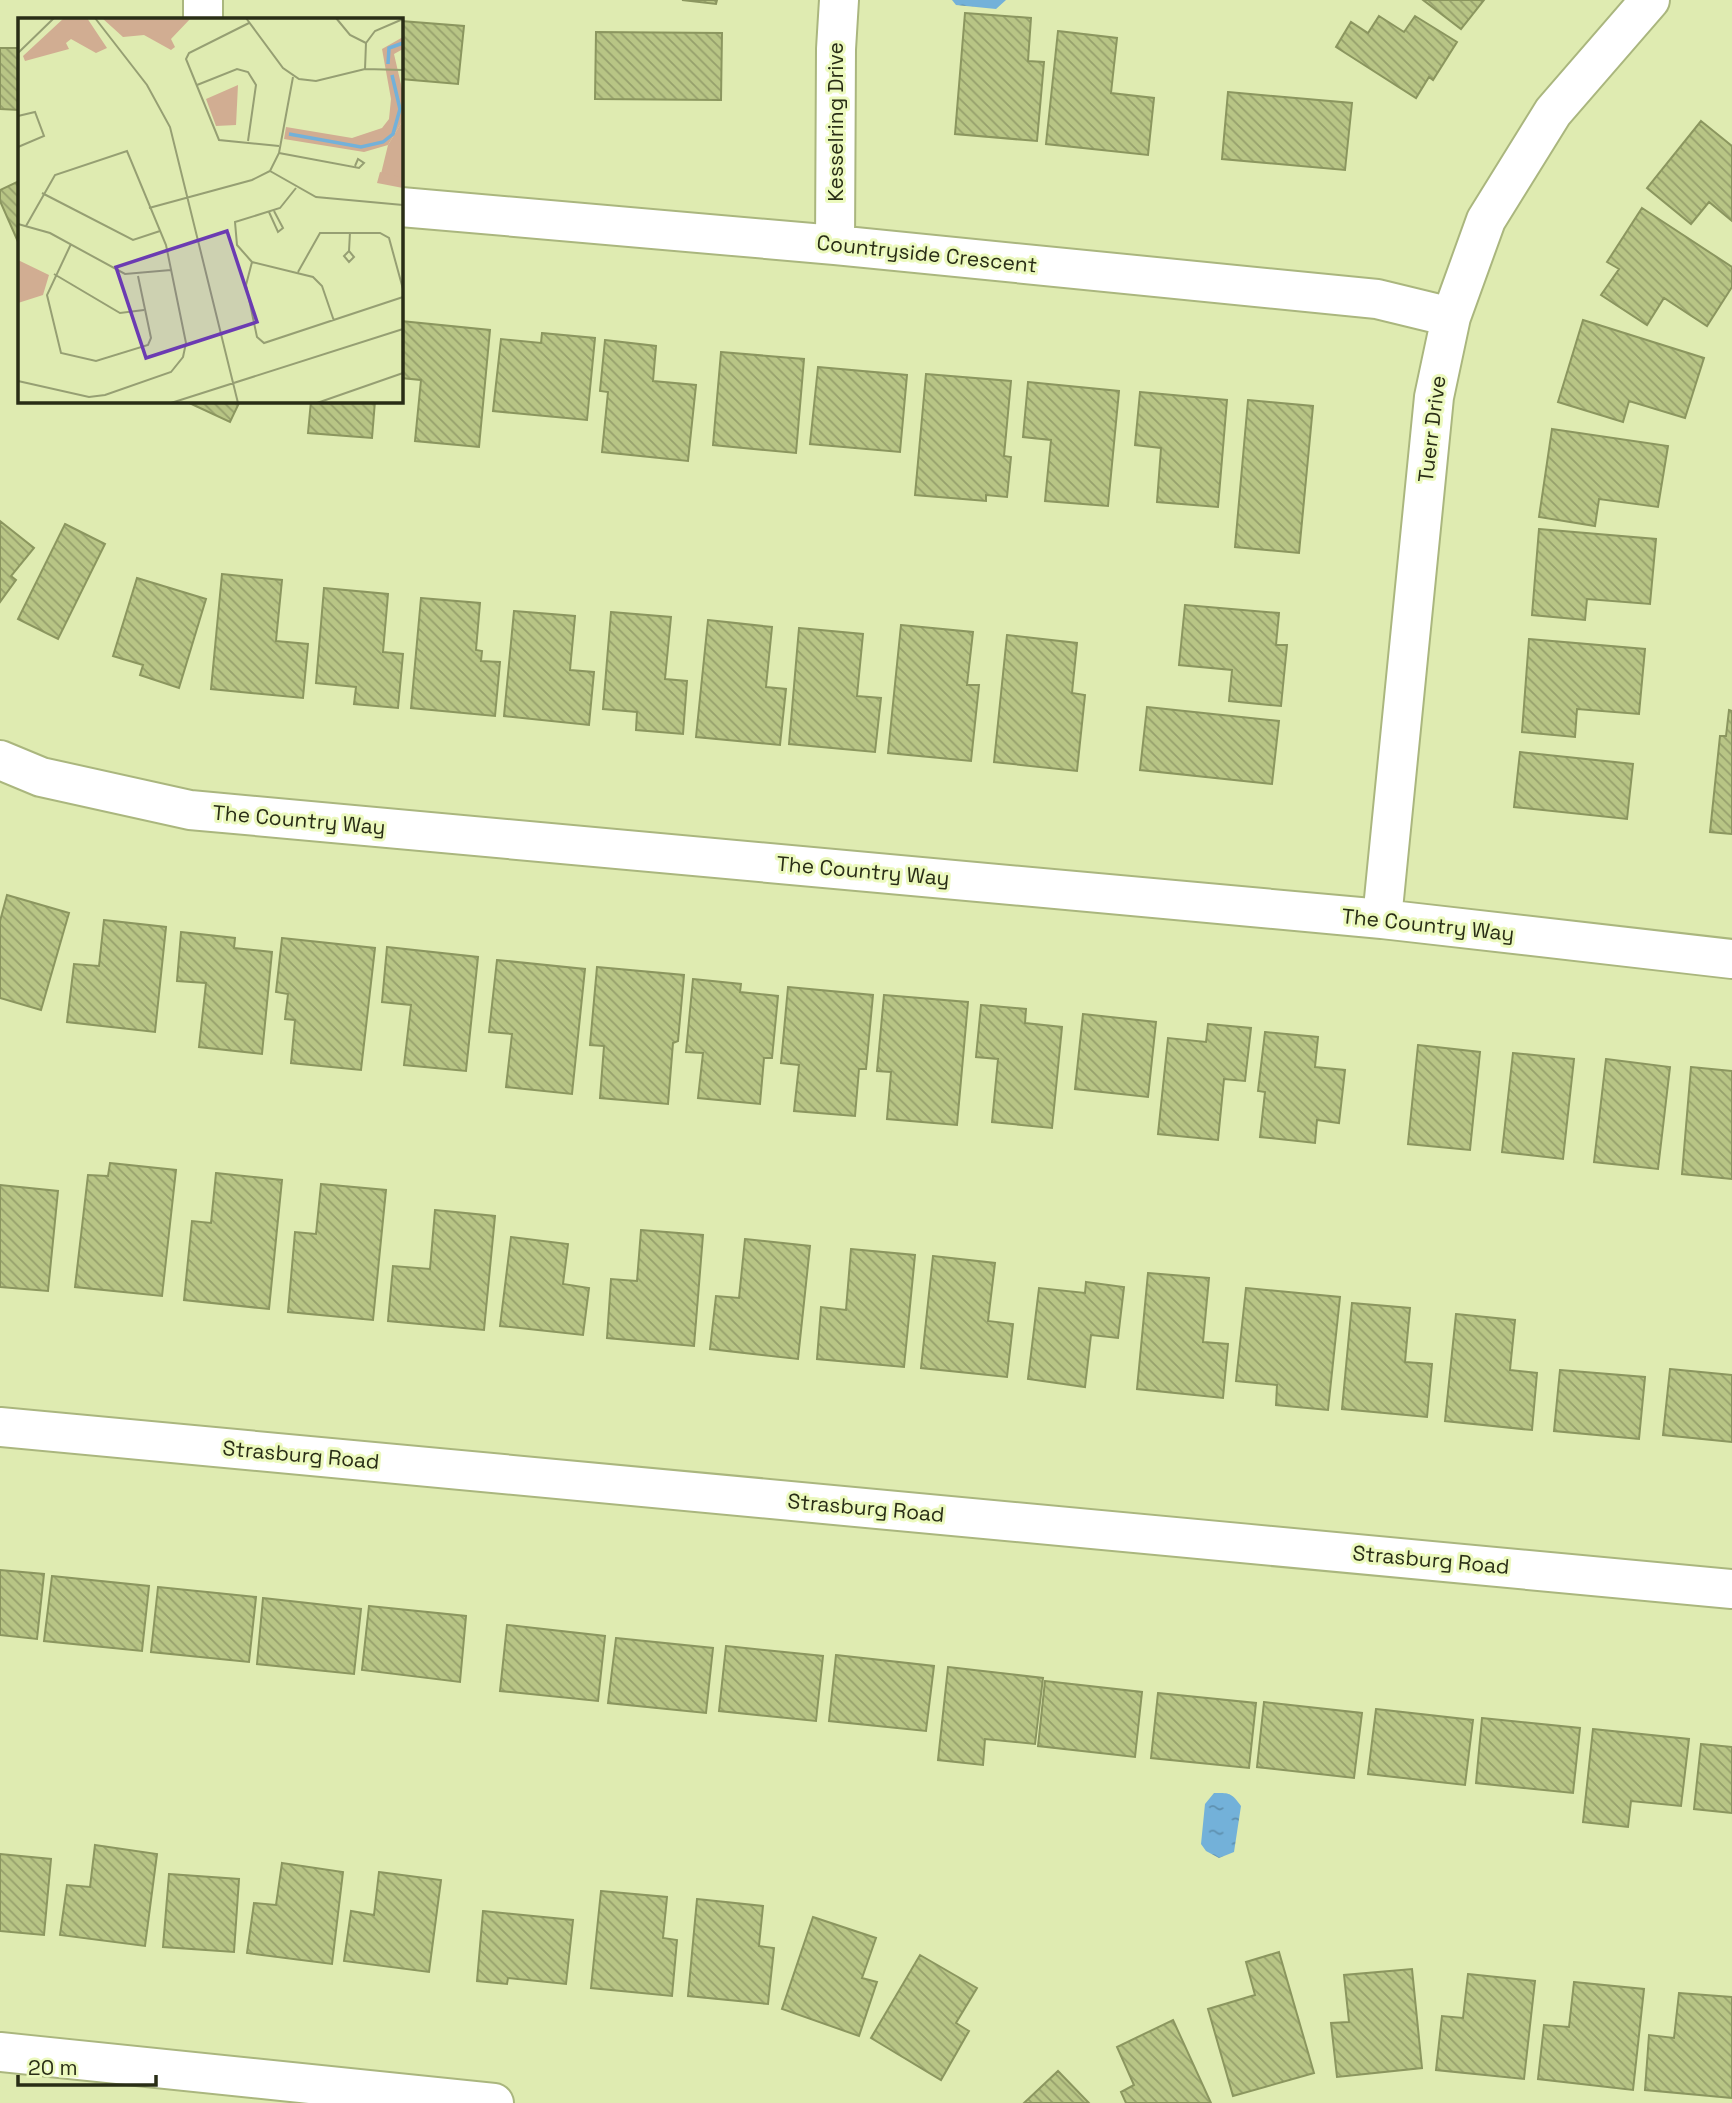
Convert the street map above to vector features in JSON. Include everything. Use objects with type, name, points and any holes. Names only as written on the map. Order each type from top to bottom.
[{"type":"street","points":[[203,0],[203,18]]},
{"type":"street","name":"Kesselring Drive","points":[[835,245],[836,49],[839,0]]},
{"type":"street","name":"Tuerr Drive","points":[[1382,919],[1434,397],[1451,317],[1486,220],[1553,112],[1650,0]]},
{"type":"street","name":"Countryside Crescent","points":[[402,208],[835,245],[1377,299],[1451,317]]},
{"type":"street","name":"The Country Way","points":[[0,760],[41,777],[190,810],[1382,919],[1732,959]]},
{"type":"street","name":"Strasburg Road","points":[[0,1427],[1732,1589]]},
{"type":"street","points":[[0,2052],[495,2103]]},
{"type":"water","points":[[952,0],[1006,0],[996,9],[956,5]]},
{"type":"water","points":[[1214,1793],[1229,1794],[1241,1806],[1234,1852],[1219,1858],[1206,1851],[1201,1844],[1205,1804]]},
{"type":"building","points":[[682,0],[717,0],[716,4]]},
{"type":"building","points":[[1423,0],[1484,0],[1461,29]]},
{"type":"building","points":[[965,13],[1031,18],[1028,61],[1044,62],[1037,141],[955,134]]},
{"type":"building","points":[[1379,16],[1404,32],[1415,16],[1457,42],[1433,80],[1429,77],[1416,98],[1336,47],[1351,22],[1368,33]]},
{"type":"building","points":[[402,21],[464,26],[458,84],[402,79]]},
{"type":"building","points":[[1058,31],[1117,38],[1111,93],[1154,98],[1148,155],[1046,144]]},
{"type":"building","points":[[596,32],[722,33],[721,100],[595,99]]},
{"type":"building","points":[[0,48],[18,48],[18,110],[0,109]]},
{"type":"building","points":[[1228,92],[1352,103],[1345,170],[1222,159]]},
{"type":"building","points":[[1701,121],[1732,146],[1732,221],[1709,202],[1691,224],[1647,188]]},
{"type":"building","points":[[18,181],[18,242],[0,201],[0,190]]},
{"type":"building","points":[[1642,208],[1732,267],[1732,287],[1707,326],[1664,298],[1647,325],[1601,295],[1619,269],[1607,262]]},
{"type":"building","points":[[1583,320],[1704,358],[1685,418],[1629,401],[1623,422],[1558,402]]},
{"type":"building","points":[[402,321],[490,330],[479,447],[415,441],[421,380],[402,378]]},
{"type":"building","points":[[542,333],[595,338],[587,420],[493,411],[501,339],[541,343]]},
{"type":"building","points":[[605,340],[656,346],[653,381],[696,385],[688,461],[602,452],[608,392],[600,391]]},
{"type":"building","points":[[721,352],[804,359],[796,453],[713,445]]},
{"type":"building","points":[[818,367],[907,375],[900,452],[810,444]]},
{"type":"building","points":[[926,374],[1011,381],[1004,456],[1011,457],[1007,497],[986,495],[986,501],[915,495]]},
{"type":"building","points":[[1028,382],[1119,391],[1108,506],[1045,501],[1051,440],[1023,437]]},
{"type":"building","points":[[1140,392],[1227,400],[1218,507],[1157,502],[1161,448],[1135,445]]},
{"type":"building","points":[[1248,400],[1313,406],[1299,553],[1235,547]]},
{"type":"building","points":[[187,402],[240,402],[230,422]]},
{"type":"building","points":[[311,402],[375,402],[372,438],[308,433]]},
{"type":"building","points":[[1552,429],[1668,446],[1658,507],[1599,499],[1595,526],[1539,517]]},
{"type":"building","points":[[0,521],[34,548],[11,576],[16,580],[0,602]]},
{"type":"building","points":[[65,524],[105,544],[58,639],[18,619]]},
{"type":"building","points":[[1539,529],[1656,539],[1650,604],[1587,599],[1585,620],[1532,615]]},
{"type":"building","points":[[222,574],[282,580],[276,641],[308,644],[303,698],[211,689]]},
{"type":"building","points":[[137,578],[206,599],[179,688],[140,675],[143,665],[113,656]]},
{"type":"building","points":[[324,588],[388,594],[383,652],[403,654],[398,708],[354,704],[356,687],[316,683]]},
{"type":"building","points":[[421,598],[480,603],[476,650],[482,651],[481,661],[500,662],[495,716],[411,708]]},
{"type":"building","points":[[1185,605],[1279,613],[1276,645],[1287,645],[1281,706],[1229,701],[1232,670],[1179,665]]},
{"type":"building","points":[[514,611],[575,616],[570,670],[594,672],[589,725],[504,716]]},
{"type":"building","points":[[611,612],[671,617],[665,679],[687,681],[683,734],[636,730],[637,712],[603,709]]},
{"type":"building","points":[[708,620],[772,627],[766,687],[786,689],[780,745],[696,737]]},
{"type":"building","points":[[901,625],[973,632],[967,685],[979,685],[971,761],[888,753]]},
{"type":"building","points":[[799,628],[863,634],[857,696],[881,698],[875,752],[789,744]]},
{"type":"building","points":[[1007,635],[1077,643],[1072,693],[1085,695],[1077,771],[994,762]]},
{"type":"building","points":[[1529,639],[1645,649],[1639,714],[1577,709],[1575,737],[1522,732]]},
{"type":"building","points":[[1147,707],[1279,721],[1272,784],[1140,770]]},
{"type":"building","points":[[1729,710],[1732,711],[1732,834],[1710,832],[1720,736],[1726,736]]},
{"type":"building","points":[[1520,752],[1633,764],[1627,819],[1514,807]]},
{"type":"building","points":[[7,895],[69,913],[41,1010],[0,998],[0,921]]},
{"type":"building","points":[[104,920],[166,927],[155,1032],[67,1022],[74,964],[99,966]]},
{"type":"building","points":[[181,932],[235,938],[234,948],[272,952],[262,1054],[199,1047],[206,983],[177,981]]},
{"type":"building","points":[[282,938],[375,948],[361,1070],[291,1063],[295,1020],[285,1019],[288,994],[276,992]]},
{"type":"building","points":[[387,947],[478,957],[466,1071],[404,1065],[411,1005],[382,1002]]},
{"type":"building","points":[[497,960],[585,969],[572,1094],[506,1087],[512,1034],[489,1032]]},
{"type":"building","points":[[597,967],[684,975],[678,1041],[673,1043],[668,1104],[600,1098],[604,1046],[590,1045]]},
{"type":"building","points":[[693,979],[741,984],[740,992],[778,996],[772,1058],[764,1058],[760,1104],[698,1098],[703,1053],[686,1052]]},
{"type":"building","points":[[788,987],[873,995],[866,1069],[859,1069],[855,1116],[794,1111],[799,1065],[781,1063]]},
{"type":"building","points":[[884,995],[968,1002],[957,1125],[887,1119],[891,1072],[877,1071]]},
{"type":"building","points":[[981,1005],[1026,1009],[1025,1023],[1062,1027],[1052,1128],[992,1122],[998,1059],[976,1057]]},
{"type":"building","points":[[1083,1014],[1156,1022],[1148,1097],[1075,1089]]},
{"type":"building","points":[[1208,1024],[1251,1028],[1245,1081],[1224,1079],[1218,1140],[1158,1134],[1168,1038],[1206,1042]]},
{"type":"building","points":[[1265,1032],[1318,1037],[1315,1067],[1345,1070],[1339,1123],[1317,1120],[1315,1143],[1260,1137],[1265,1092],[1258,1091]]},
{"type":"building","points":[[1418,1045],[1480,1052],[1470,1150],[1408,1144]]},
{"type":"building","points":[[1513,1053],[1574,1059],[1563,1159],[1502,1152]]},
{"type":"building","points":[[1606,1059],[1670,1067],[1658,1169],[1594,1162]]},
{"type":"building","points":[[1691,1067],[1732,1071],[1732,1179],[1682,1174]]},
{"type":"building","points":[[110,1163],[176,1170],[162,1296],[75,1287],[88,1175],[108,1176]]},
{"type":"building","points":[[216,1173],[282,1180],[269,1309],[184,1300],[192,1221],[211,1223]]},
{"type":"building","points":[[321,1184],[386,1190],[373,1320],[288,1312],[295,1232],[316,1234]]},
{"type":"building","points":[[0,1185],[58,1191],[48,1291],[0,1287]]},
{"type":"building","points":[[435,1210],[495,1216],[484,1330],[388,1321],[393,1266],[430,1269]]},
{"type":"building","points":[[641,1230],[703,1235],[694,1346],[607,1338],[611,1279],[637,1281]]},
{"type":"building","points":[[511,1237],[568,1244],[563,1284],[589,1288],[583,1335],[500,1326]]},
{"type":"building","points":[[745,1239],[810,1246],[798,1359],[710,1349],[716,1296],[739,1298]]},
{"type":"building","points":[[851,1249],[915,1255],[904,1367],[817,1359],[821,1307],[846,1310]]},
{"type":"building","points":[[933,1256],[995,1263],[988,1321],[1013,1324],[1007,1377],[921,1368]]},
{"type":"building","points":[[1148,1273],[1209,1278],[1203,1342],[1228,1344],[1223,1398],[1137,1389]]},
{"type":"building","points":[[1086,1282],[1124,1287],[1118,1338],[1091,1335],[1085,1387],[1028,1379],[1039,1288],[1085,1293]]},
{"type":"building","points":[[1246,1288],[1340,1297],[1328,1410],[1276,1405],[1277,1385],[1236,1381]]},
{"type":"building","points":[[1352,1303],[1410,1308],[1405,1362],[1432,1364],[1427,1417],[1342,1409]]},
{"type":"building","points":[[1456,1314],[1515,1320],[1510,1370],[1537,1373],[1532,1430],[1445,1421]]},
{"type":"building","points":[[1670,1369],[1732,1375],[1732,1442],[1663,1435]]},
{"type":"building","points":[[1560,1370],[1645,1377],[1639,1439],[1554,1431]]},
{"type":"building","points":[[0,1570],[44,1574],[37,1639],[0,1635]]},
{"type":"building","points":[[52,1576],[149,1586],[142,1651],[44,1641]]},
{"type":"building","points":[[158,1587],[256,1597],[249,1662],[151,1652]]},
{"type":"building","points":[[263,1598],[361,1609],[354,1674],[257,1664]]},
{"type":"building","points":[[369,1606],[466,1616],[460,1682],[362,1670]]},
{"type":"building","points":[[507,1625],[605,1636],[598,1701],[500,1691]]},
{"type":"building","points":[[616,1638],[713,1648],[706,1713],[608,1703]]},
{"type":"building","points":[[726,1646],[823,1656],[816,1721],[719,1711]]},
{"type":"building","points":[[836,1655],[934,1666],[926,1731],[829,1721]]},
{"type":"building","points":[[948,1667],[1043,1678],[1035,1744],[985,1739],[983,1765],[938,1760]]},
{"type":"building","points":[[1045,1681],[1142,1692],[1135,1757],[1038,1746]]},
{"type":"building","points":[[1158,1693],[1256,1703],[1249,1768],[1151,1758]]},
{"type":"building","points":[[1264,1702],[1362,1713],[1354,1778],[1257,1767]]},
{"type":"building","points":[[1376,1709],[1473,1720],[1465,1785],[1368,1774]]},
{"type":"building","points":[[1482,1718],[1580,1728],[1573,1793],[1476,1783]]},
{"type":"building","points":[[1593,1729],[1689,1739],[1681,1806],[1631,1801],[1628,1827],[1583,1822]]},
{"type":"building","points":[[1701,1744],[1732,1747],[1732,1813],[1694,1809]]},
{"type":"building","points":[[95,1845],[157,1854],[145,1946],[60,1935],[67,1885],[90,1887]]},
{"type":"building","points":[[0,1854],[51,1859],[44,1935],[0,1931]]},
{"type":"building","points":[[282,1863],[343,1872],[332,1964],[247,1953],[254,1903],[276,1905]]},
{"type":"building","points":[[379,1872],[441,1880],[429,1972],[344,1961],[351,1911],[374,1915]]},
{"type":"building","points":[[169,1874],[239,1879],[234,1952],[163,1947]]},
{"type":"building","points":[[601,1891],[667,1897],[663,1938],[677,1940],[672,1996],[591,1988]]},
{"type":"building","points":[[697,1899],[763,1906],[759,1946],[774,1948],[768,2004],[688,1996]]},
{"type":"building","points":[[483,1911],[573,1920],[566,1984],[508,1978],[507,1984],[477,1981]]},
{"type":"building","points":[[813,1917],[876,1938],[862,1978],[877,1982],[859,2036],[782,2009]]},
{"type":"building","points":[[1279,1952],[1314,2073],[1233,2096],[1208,2009],[1255,1995],[1246,1962]]},
{"type":"building","points":[[920,1955],[977,1988],[956,2023],[969,2031],[941,2080],[871,2038]]},
{"type":"building","points":[[1412,1969],[1422,2068],[1337,2077],[1331,2023],[1349,2022],[1344,1975]]},
{"type":"building","points":[[1468,1974],[1535,1981],[1524,2079],[1436,2070],[1442,2016],[1463,2018]]},
{"type":"building","points":[[1574,1982],[1644,1989],[1633,2090],[1538,2079],[1544,2025],[1569,2027]]},
{"type":"building","points":[[1679,1993],[1732,1997],[1732,2098],[1645,2090],[1649,2035],[1674,2038]]},
{"type":"building","points":[[1173,2020],[1211,2103],[1126,2103],[1121,2092],[1134,2085],[1117,2047]]},
{"type":"building","points":[[1058,2071],[1089,2103],[1024,2103]]}]
